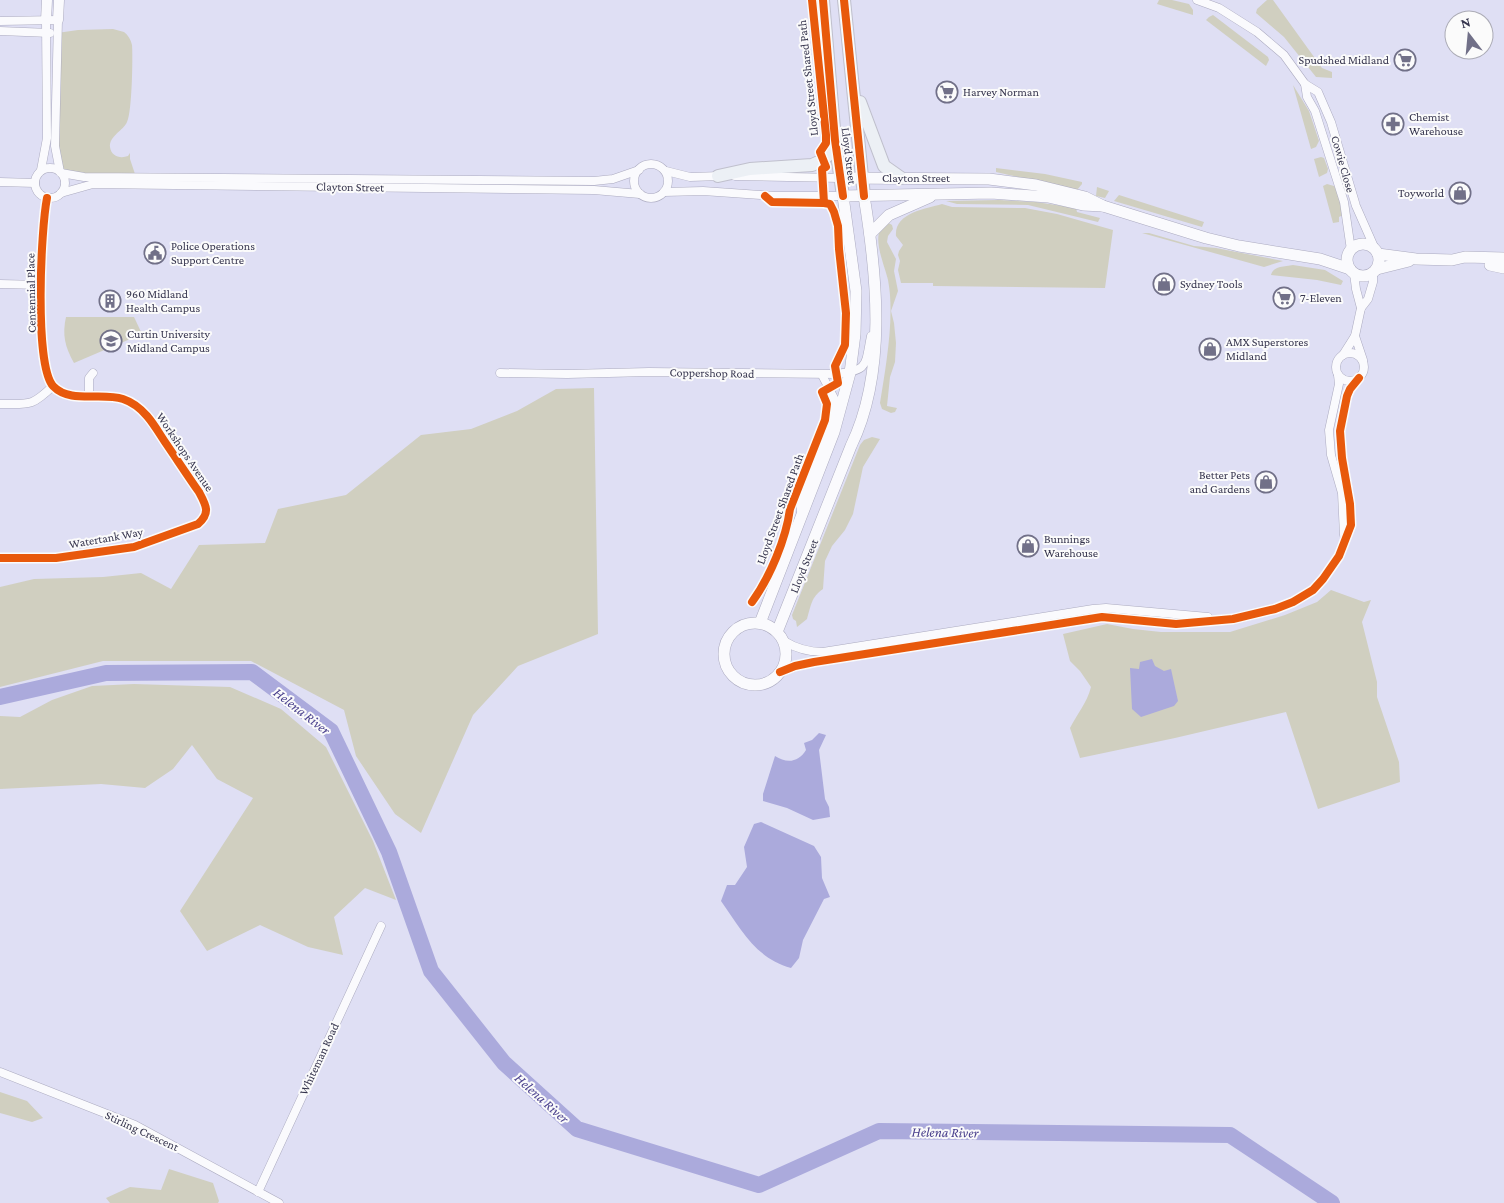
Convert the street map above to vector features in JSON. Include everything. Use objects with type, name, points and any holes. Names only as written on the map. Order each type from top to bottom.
[{"type":"main road","name":"Lloyd Street","points":[[760,623],[834,432],[850,373],[856,334],[856,291],[835,140],[823,0]]},
{"type":"main road","name":"Lloyd Street","points":[[781,636],[851,446],[861,426],[873,376],[876,310],[870,234],[862,178],[844,0]]},
{"type":"main road","points":[[849,50],[860,101],[881,160],[888,170],[901,178]]},
{"type":"main road","points":[[718,176],[750,169],[812,166],[828,155],[835,140]]},
{"type":"main road","name":"Clayton Street","points":[[840,178],[989,179],[1012,181],[1085,197],[1103,206],[1239,246],[1320,259],[1352,271]]},
{"type":"main road","points":[[870,234],[889,215],[939,194]]},
{"type":"main road","name":"Clayton Street","points":[[843,196],[1008,194],[1048,197],[1083,205],[1103,206]]},
{"type":"main road","points":[[1416,260],[1375,271],[1364,276],[1352,271],[1347,259],[1350,252],[1360,244],[1366,244],[1377,251],[1416,260],[1452,260],[1465,257],[1504,258]]},
{"type":"main road","points":[[1375,271],[1379,259],[1377,251]]},
{"type":"main road","name":"Clayton Street","points":[[1320,259],[1350,252]]},
{"type":"main road","points":[[1452,260],[1465,264],[1504,267]]},
{"type":"main road","points":[[750,623],[760,623],[769,626],[781,636],[786,657],[780,672],[769,682],[753,685],[738,680],[727,667],[724,658],[724,648],[733,632],[741,626],[750,623]]},
{"type":"street","points":[[47,0],[46,138],[41,170],[34,183],[37,191],[47,198],[57,196],[65,186],[55,146],[59,0]]},
{"type":"street","name":"Cowie Close","points":[[1197,0],[1218,8],[1257,32],[1284,54],[1305,84],[1318,92],[1325,106],[1344,162],[1356,206],[1377,251]]},
{"type":"street","points":[[0,21],[58,20]]},
{"type":"street","points":[[0,31],[57,33]]},
{"type":"street","name":"Cowie Close","points":[[1305,84],[1307,96],[1315,111],[1344,202],[1350,252]]},
{"type":"street","points":[[651,164],[660,166],[666,171],[668,183],[664,192],[658,197],[652,198],[640,194],[634,180],[638,170],[651,164]]},
{"type":"street","points":[[41,170],[50,168],[60,172]]},
{"type":"street","name":"Clayton Street","points":[[60,172],[84,178],[594,181],[613,179],[638,170]]},
{"type":"street","name":"Clayton Street","points":[[666,171],[690,177],[840,178]]},
{"type":"street","points":[[0,182],[34,183]]},
{"type":"street","name":"Clayton Street","points":[[61,193],[83,186],[103,184],[594,190],[640,194]]},
{"type":"street","name":"Clayton Street","points":[[664,192],[703,191],[775,196],[843,196]]},
{"type":"street","name":"Centennial Place","points":[[47,198],[42,237],[41,285],[44,364],[48,377],[54,386]]},
{"type":"street","points":[[1352,271],[1362,308]]},
{"type":"street","points":[[1344,545],[1344,504],[1331,455],[1329,430],[1339,384],[1336,366],[1356,336],[1362,308],[1368,298],[1375,271]]},
{"type":"street","points":[[0,284],[41,285]]},
{"type":"street","points":[[850,373],[859,370],[866,364],[876,310]]},
{"type":"street","points":[[780,672],[795,666],[814,662],[1102,618],[1176,624],[1233,619],[1275,609],[1293,602],[1313,590],[1331,568],[1344,545],[1351,525],[1340,431],[1347,396],[1364,371],[1356,336]]},
{"type":"street","points":[[1343,355],[1348,353],[1357,355],[1363,361]]},
{"type":"street","points":[[89,396],[89,378],[93,373]]},
{"type":"street","name":"Coppershop Road","points":[[500,373],[850,373]]},
{"type":"street","points":[[801,518],[801,500],[833,413],[835,400],[822,374]]},
{"type":"street","points":[[1338,375],[1345,381],[1354,381],[1359,378]]},
{"type":"street","points":[[0,404],[28,404],[37,401],[54,386]]},
{"type":"street","name":"Workshops Avenue","points":[[54,386],[64,393],[76,396],[110,396],[124,399],[135,406],[147,416],[199,492],[207,512]]},
{"type":"street","name":"Watertank Way","points":[[0,558],[56,558],[134,547],[198,524],[204,519],[207,512]]},
{"type":"street","points":[[781,636],[794,648],[809,652],[823,652],[1106,608],[1233,619]]},
{"type":"street","name":"Whiteman Road","points":[[258,1192],[381,926]]},
{"type":"street","name":"Stirling Crescent","points":[[0,1072],[135,1126],[279,1203]]},
{"type":"shaded area","points":[[1159,0],[1172,0],[1189,4],[1193,10],[1193,15],[1157,4]]},
{"type":"shaded area","points":[[1267,0],[1273,0],[1322,68],[1332,72],[1332,78],[1316,77],[1284,37],[1256,13],[1257,9]]},
{"type":"shaded area","points":[[1213,15],[1268,57],[1269,60],[1266,66],[1206,20]]},
{"type":"shaded area","points":[[113,29],[124,32],[131,41],[132,72],[129,117],[110,143],[110,147],[112,153],[119,157],[128,156],[130,153],[135,174],[61,173],[58,163],[57,33]]},
{"type":"shaded area","points":[[1293,85],[1309,111],[1319,141],[1316,147],[1311,149]]},
{"type":"shaded area","points":[[1324,158],[1328,169],[1327,173],[1319,177],[1314,159]]},
{"type":"shaded area","points":[[996,168],[1045,174],[1082,182],[1082,184],[1077,190],[996,172]]},
{"type":"shaded area","points":[[1327,184],[1334,186],[1338,193],[1343,215],[1339,217],[1339,222],[1333,223],[1323,186]]},
{"type":"shaded area","points":[[1097,187],[1109,191],[1105,198],[1096,196]]},
{"type":"shaded area","points":[[1119,195],[1204,222],[1202,227],[1114,201]]},
{"type":"shaded area","points":[[999,200],[1036,202],[1076,208],[1077,212],[1100,218],[1098,222],[1028,205],[957,204],[946,201]]},
{"type":"shaded area","points":[[942,204],[952,207],[1025,208],[1057,214],[1113,230],[1105,288],[933,286],[933,283],[901,283],[898,270],[900,261],[898,255],[903,245],[896,236],[900,222],[905,217],[919,210]]},
{"type":"shaded area","points":[[887,222],[892,225],[893,229],[888,236],[887,242],[896,259],[894,271],[898,291],[891,311],[896,343],[895,362],[890,377],[887,406],[897,408],[895,412],[891,413],[882,409],[880,403],[889,341],[891,309],[888,280],[879,248],[878,236]]},
{"type":"shaded area","points":[[1142,233],[1149,233],[1194,246],[1216,248],[1283,261],[1264,267]]},
{"type":"shaded area","points":[[1293,265],[1325,270],[1343,281],[1341,285],[1317,280],[1271,275],[1277,268]]},
{"type":"shaded area","points":[[66,317],[134,317],[142,334],[74,363],[65,341]]},
{"type":"shaded area","points":[[594,388],[598,634],[518,666],[473,715],[421,833],[395,814],[356,756],[344,710],[251,661],[103,661],[0,687],[0,587],[34,579],[103,577],[141,573],[171,589],[199,545],[265,543],[278,509],[346,495],[421,435],[471,429],[517,411],[556,389]]},
{"type":"shaded area","points":[[872,437],[880,439],[863,467],[853,514],[845,530],[832,546],[825,561],[823,589],[814,599],[807,619],[797,627],[792,615],[860,445],[864,440]]},
{"type":"shaded area","points":[[1331,590],[1364,602],[1371,600],[1362,622],[1377,682],[1377,697],[1399,762],[1400,782],[1318,809],[1286,712],[1080,758],[1070,728],[1091,687],[1070,661],[1063,634],[1107,624],[1161,632],[1230,632],[1285,615],[1317,602]]},
{"type":"shaded area","points":[[134,684],[230,687],[281,709],[326,747],[373,841],[396,900],[365,888],[334,917],[343,955],[308,947],[260,925],[207,951],[180,911],[253,798],[217,779],[192,745],[173,769],[145,788],[101,784],[0,789],[0,716],[20,717],[52,700],[92,686]]},
{"type":"shaded area","points":[[0,1092],[27,1101],[43,1118],[32,1122],[0,1113]]},
{"type":"shaded area","points":[[169,1169],[213,1183],[218,1203],[110,1203],[106,1198],[130,1187],[161,1190]]},
{"type":"water","points":[[1152,659],[1155,666],[1164,671],[1171,669],[1178,701],[1174,706],[1141,717],[1132,709],[1130,668],[1139,669],[1140,662]]},
{"type":"water","points":[[819,733],[826,735],[819,750],[825,799],[829,807],[830,817],[813,820],[787,808],[763,801],[763,794],[775,756],[788,761],[800,757],[806,750],[804,743],[812,740]]},
{"type":"water","points":[[761,822],[814,846],[821,857],[822,878],[830,897],[824,899],[803,940],[799,958],[791,968],[778,963],[758,950],[742,932],[721,901],[727,885],[735,885],[747,867],[744,847],[754,824]]},
{"type":"waterway","name":"Helena River","points":[[0,697],[106,673],[252,672],[331,731],[389,852],[431,971],[504,1063],[577,1129],[759,1185],[879,1131],[1230,1135],[1332,1203]]},
{"type":"cycle path","name":"Lloyd Street Shared Path","points":[[812,0],[826,135],[826,143],[820,152],[826,167],[822,169],[824,203]]},
{"type":"cycle path","points":[[823,0],[835,140],[843,196]]},
{"type":"cycle path","points":[[844,0],[864,196]]},
{"type":"cycle path","name":"Lloyd Street Shared Path","points":[[752,602],[765,581],[781,545],[790,509],[825,420],[827,404],[822,392],[838,383],[835,366],[845,345],[846,313],[838,226],[830,204],[772,202],[765,196]]},
{"type":"cycle path","points":[[0,558],[56,558],[134,547],[198,524],[206,512],[199,492],[152,422],[139,408],[130,402],[114,397],[68,395],[53,386],[47,373],[41,325],[41,265],[47,198]]},
{"type":"cycle path","points":[[780,672],[795,666],[814,662],[1102,617],[1176,624],[1233,619],[1275,609],[1293,602],[1313,590],[1323,579],[1339,556],[1351,525],[1340,431],[1347,396],[1359,378]]},
{"type":"place","name":"Spudshed Midland","points":[[1405,60]]},
{"type":"place","name":"Harvey Norman","points":[[947,92]]},
{"type":"place","name":"Chemist Warehouse","points":[[1393,124]]},
{"type":"place","name":"Toyworld","points":[[1460,193]]},
{"type":"place","name":"Police Operations Support Centre","points":[[155,253]]},
{"type":"place","name":"Sydney Tools","points":[[1164,284]]},
{"type":"place","name":"7-Eleven","points":[[1284,298]]},
{"type":"place","name":"960 Midland Health Campus","points":[[110,301]]},
{"type":"place","name":"Curtin University Midland Campus","points":[[111,341]]},
{"type":"place","name":"AMX Superstores Midland","points":[[1210,349]]},
{"type":"place","name":"Better Pets and Gardens","points":[[1266,482]]},
{"type":"place","name":"Bunnings Warehouse","points":[[1028,546]]}]
